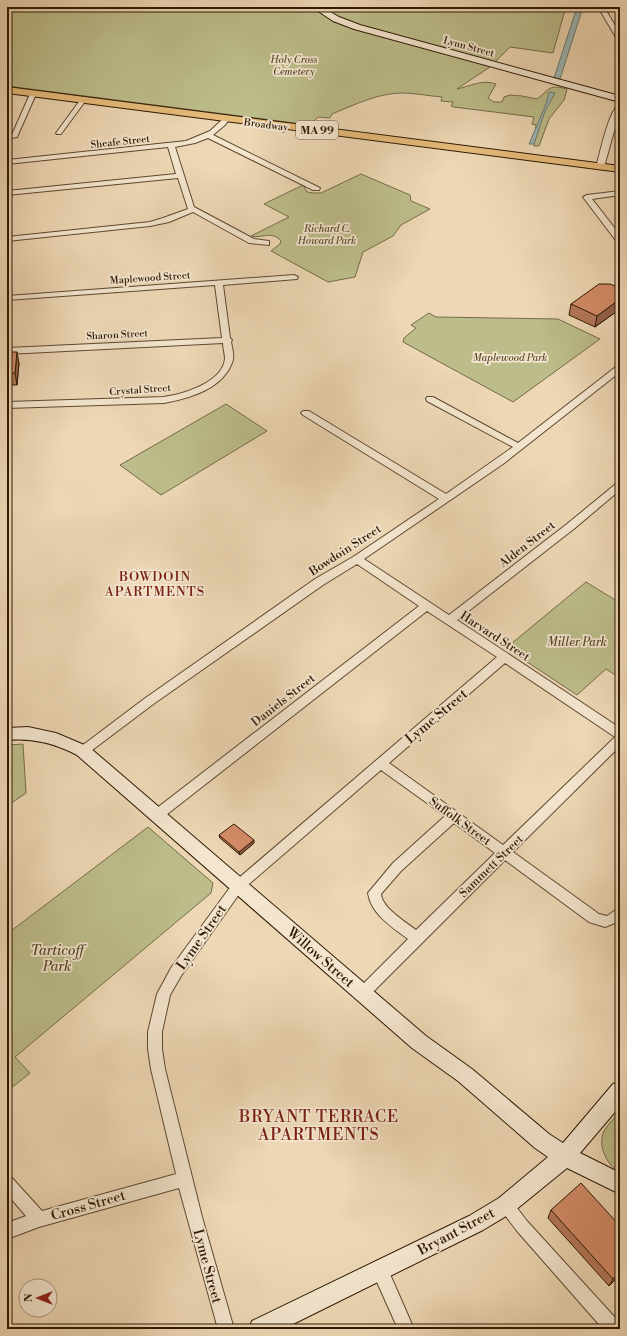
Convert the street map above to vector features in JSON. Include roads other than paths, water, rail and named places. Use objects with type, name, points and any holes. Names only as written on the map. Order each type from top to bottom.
[{"type":"main road","name":"Lynn Street","points":[[316,7],[336,20],[357,27],[620,99]]},
{"type":"main road","name":"Broadway","points":[[7,90],[620,169]]},
{"type":"main road","name":"Willow Street","points":[[7,734],[27,733],[47,735],[60,739],[83,751],[426,1048],[465,1075],[530,1132],[565,1156]]},
{"type":"main road","name":"Bryant Street","points":[[260,1329],[380,1271],[479,1221],[506,1205],[565,1156],[620,1091]]},
{"type":"main road","points":[[565,1156],[620,1184]]},
{"type":"street","points":[[604,12],[620,39]]},
{"type":"street","points":[[14,137],[33,94]]},
{"type":"street","points":[[60,133],[83,100]]},
{"type":"street","points":[[600,167],[615,112],[620,106]]},
{"type":"street","name":"Sheafe Street","points":[[7,162],[192,142],[221,127],[227,118]]},
{"type":"street","points":[[208,135],[316,188]]},
{"type":"street","points":[[172,145],[188,203],[193,209],[252,240],[266,243]]},
{"type":"street","points":[[7,193],[180,176]]},
{"type":"street","points":[[620,193],[587,197],[620,240]]},
{"type":"street","points":[[7,239],[156,223],[171,219],[193,209]]},
{"type":"street","name":"Maplewood Street","points":[[7,298],[294,277]]},
{"type":"street","name":"Crystal Street","points":[[7,405],[157,400],[184,396],[204,387],[224,371],[229,359],[228,340],[218,282]]},
{"type":"street","name":"Sharon Street","points":[[7,351],[228,340]]},
{"type":"street","name":"Bowdoin Street","points":[[83,751],[203,663],[319,582],[357,559],[446,499],[519,447],[620,368]]},
{"type":"street","points":[[430,399],[519,447]]},
{"type":"street","points":[[306,413],[446,499]]},
{"type":"street","name":"Alden Street","points":[[449,621],[571,526],[620,485]]},
{"type":"street","name":"Harvard Street","points":[[357,559],[620,734]]},
{"type":"street","name":"Daniels Street","points":[[157,815],[426,606]]},
{"type":"street","name":"Lyme Street","points":[[226,1329],[184,1179],[157,1062],[155,1040],[158,1016],[164,994],[176,972],[238,886],[504,658]]},
{"type":"street","name":"Sammett Street","points":[[363,993],[620,739]]},
{"type":"street","name":"Suffolk Street","points":[[381,763],[597,920],[609,921],[615,919],[620,913]]},
{"type":"street","points":[[417,938],[379,907],[374,898],[374,893],[397,867],[453,816]]},
{"type":"street","name":"Cross Street","points":[[7,1183],[40,1219],[184,1179]]},
{"type":"street","points":[[506,1205],[522,1226],[614,1329]]},
{"type":"street","points":[[7,1231],[40,1219]]},
{"type":"street","points":[[380,1271],[406,1329]]},
{"type":"water","points":[[577,7],[583,7],[560,79],[554,78]]},
{"type":"water","points":[[549,92],[555,93],[545,111],[534,144],[529,144],[546,104]]},
{"type":"district","name":"BOWDOIN APARTMENTS","points":[[155,584]]},
{"type":"district","name":"BRYANT TERRACE APARTMENTS","points":[[319,1125]]},
{"type":"park label","name":"Holy Cross Cemetery","points":[[294,64]]},
{"type":"park label","name":"Richard C. Howard Park","points":[[327,234]]},
{"type":"park label","name":"Maplewood Park","points":[[510,357]]},
{"type":"park label","name":"Miller Park","points":[[577,642]]},
{"type":"park label","name":"Tarticoff Park","points":[[57,958]]}]
